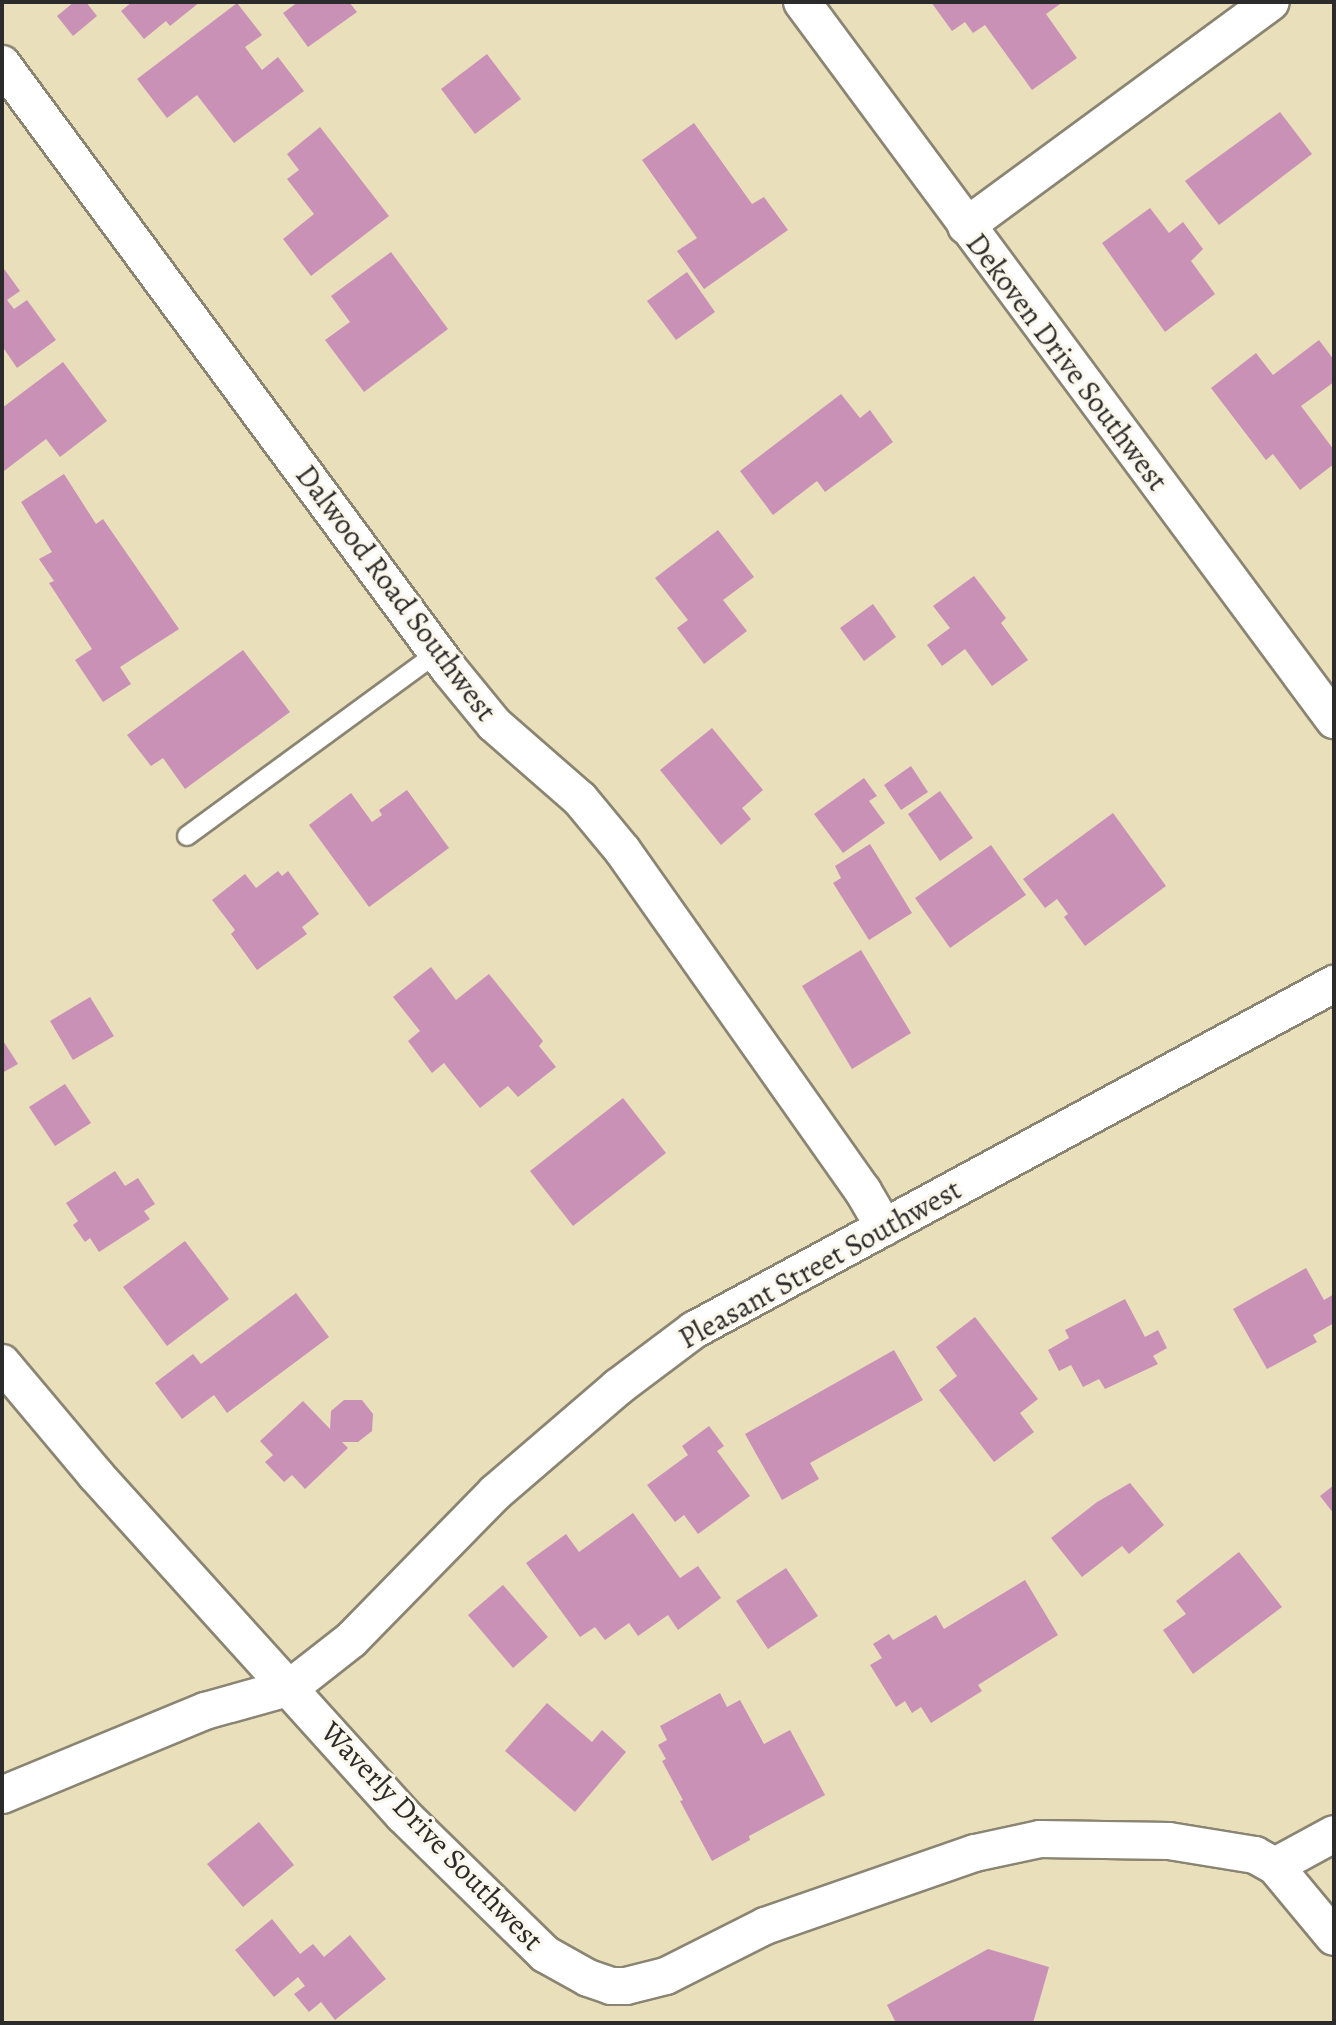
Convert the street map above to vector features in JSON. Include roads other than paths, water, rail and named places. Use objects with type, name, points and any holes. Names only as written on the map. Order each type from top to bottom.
[{"type":"street","name":"Dekoven Drive Southwest","points":[[802,2],[1334,720]]},
{"type":"street","points":[[966,226],[1271,2]]},
{"type":"street","name":"Dalwood Road Southwest","points":[[2,64],[437,653],[494,724],[580,799],[623,851],[884,1227]]},
{"type":"street","name":"Pleasant Street Southwest","points":[[291,1687],[351,1640],[496,1492],[618,1387],[694,1330],[1334,984]]},
{"type":"street","name":"Waverly Drive Southwest","points":[[2,1363],[95,1474],[291,1687],[403,1815],[545,1954],[588,1978],[611,1986],[666,1976],[765,1926],[975,1853],[1040,1839],[1169,1841],[1255,1855],[1275,1866],[1334,1937]]},
{"type":"street","points":[[2,1795],[205,1711],[291,1687]]},
{"type":"street","points":[[1275,1866],[1334,1834]]},
{"type":"lane","points":[[187,836],[437,653]]}]
